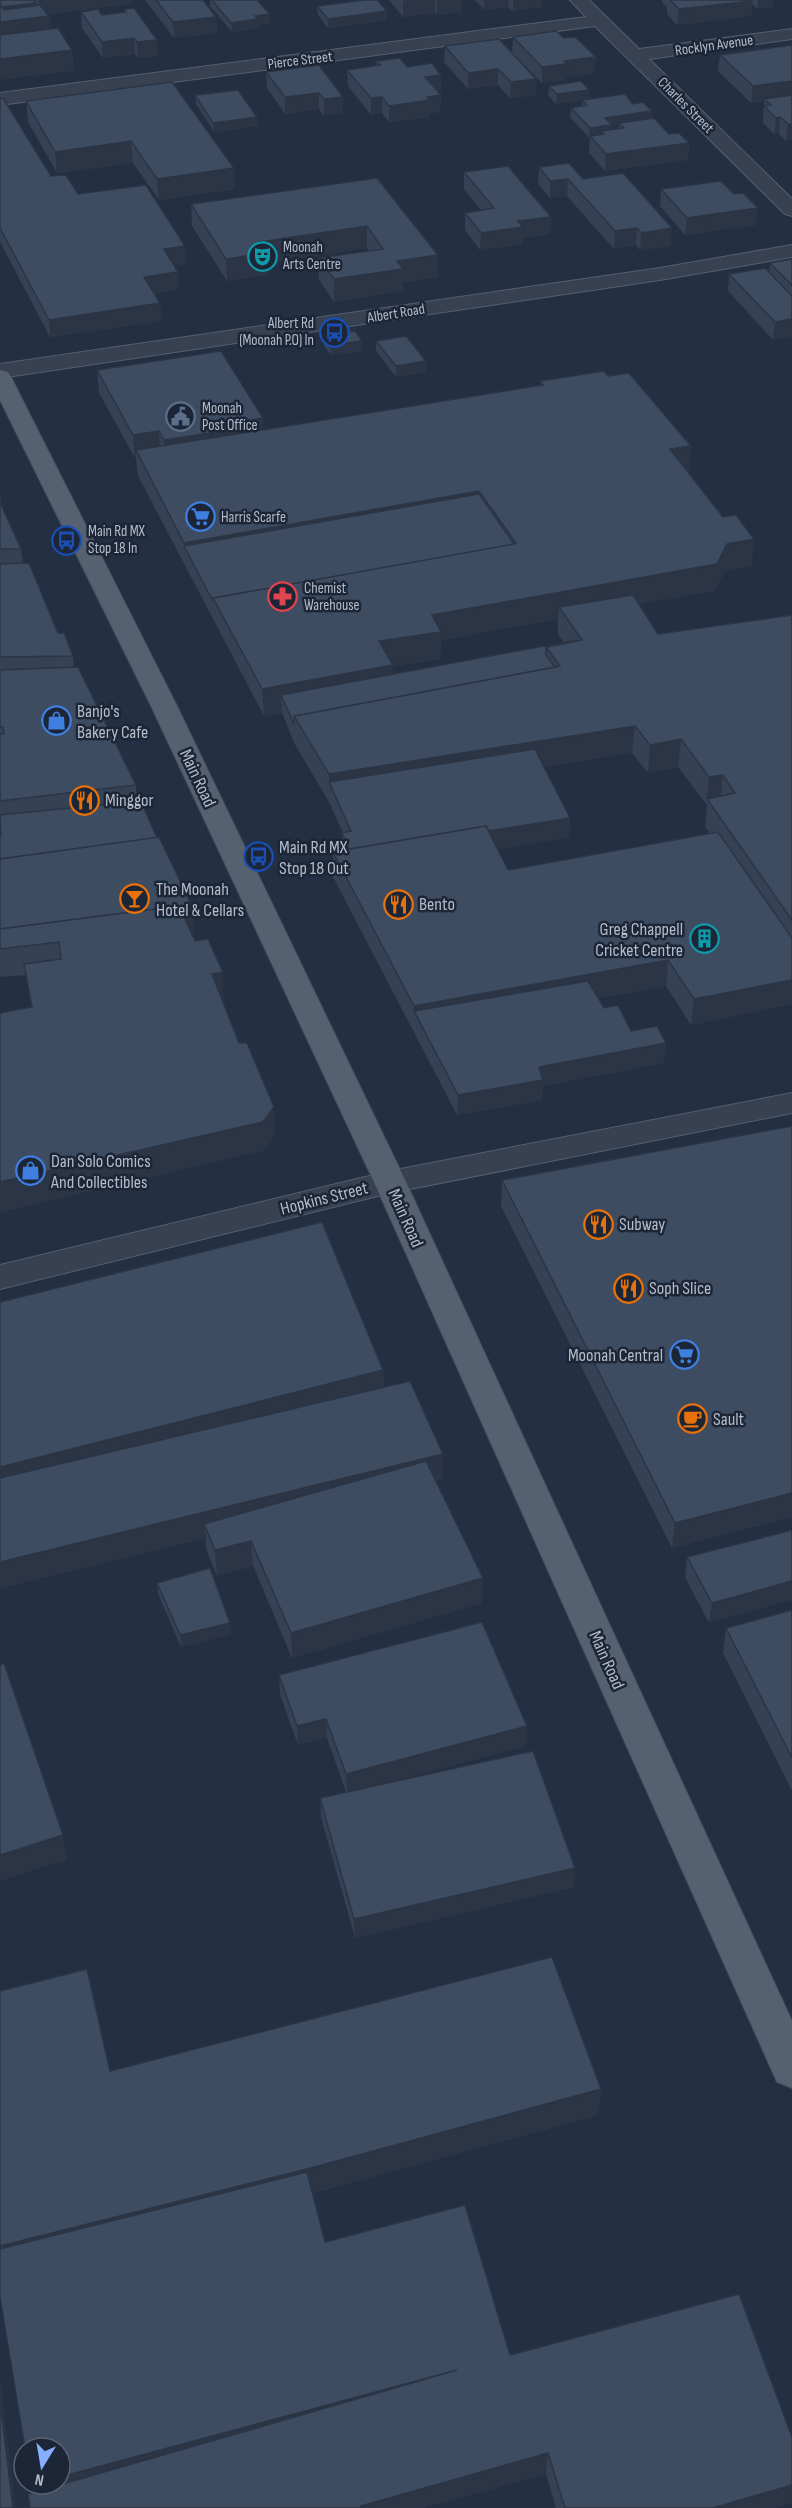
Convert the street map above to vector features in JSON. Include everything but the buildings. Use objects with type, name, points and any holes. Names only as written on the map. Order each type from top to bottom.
[{"type":"main road","name":"Main Road","points":[[0,377],[165,708],[390,1182],[792,2068]]},
{"type":"street","name":"Charles Street","points":[[579,0],[792,210]]},
{"type":"street","name":"Pierce Street","points":[[0,99],[600,20]]},
{"type":"street","name":"Rocklyn Avenue","points":[[636,55],[792,34]]},
{"type":"street","name":"Albert Road","points":[[0,371],[649,275],[792,251]]},
{"type":"street","name":"Hopkins Street","points":[[0,1277],[390,1182],[792,1103]]},
{"type":"place","name":"Moonah Arts Centre","points":[[262,256]]},
{"type":"place","name":"Albert Rd (Moonah P.O) In","points":[[335,332]]},
{"type":"place","name":"Moonah Post Office","points":[[181,417]]},
{"type":"place","name":"Harris Scarfe","points":[[200,517]]},
{"type":"place","name":"Main Rd MX Stop 18 In","points":[[67,540]]},
{"type":"place","name":"Chemist Warehouse","points":[[283,597]]},
{"type":"place","name":"Banjo's Bakery Cafe","points":[[56,721]]},
{"type":"place","name":"Minggor","points":[[84,800]]},
{"type":"place","name":"Main Rd MX Stop 18 Out","points":[[258,857]]},
{"type":"place","name":"The Moonah Hotel & Cellars","points":[[135,899]]},
{"type":"place","name":"Bento","points":[[398,904]]},
{"type":"place","name":"Greg Chappell Cricket Centre","points":[[704,939]]},
{"type":"place","name":"Dan Solo Comics And Collectibles","points":[[30,1171]]},
{"type":"place","name":"Subway","points":[[598,1224]]},
{"type":"place","name":"Soph Slice","points":[[628,1288]]},
{"type":"place","name":"Moonah Central","points":[[684,1355]]},
{"type":"place","name":"Sault","points":[[692,1419]]}]
